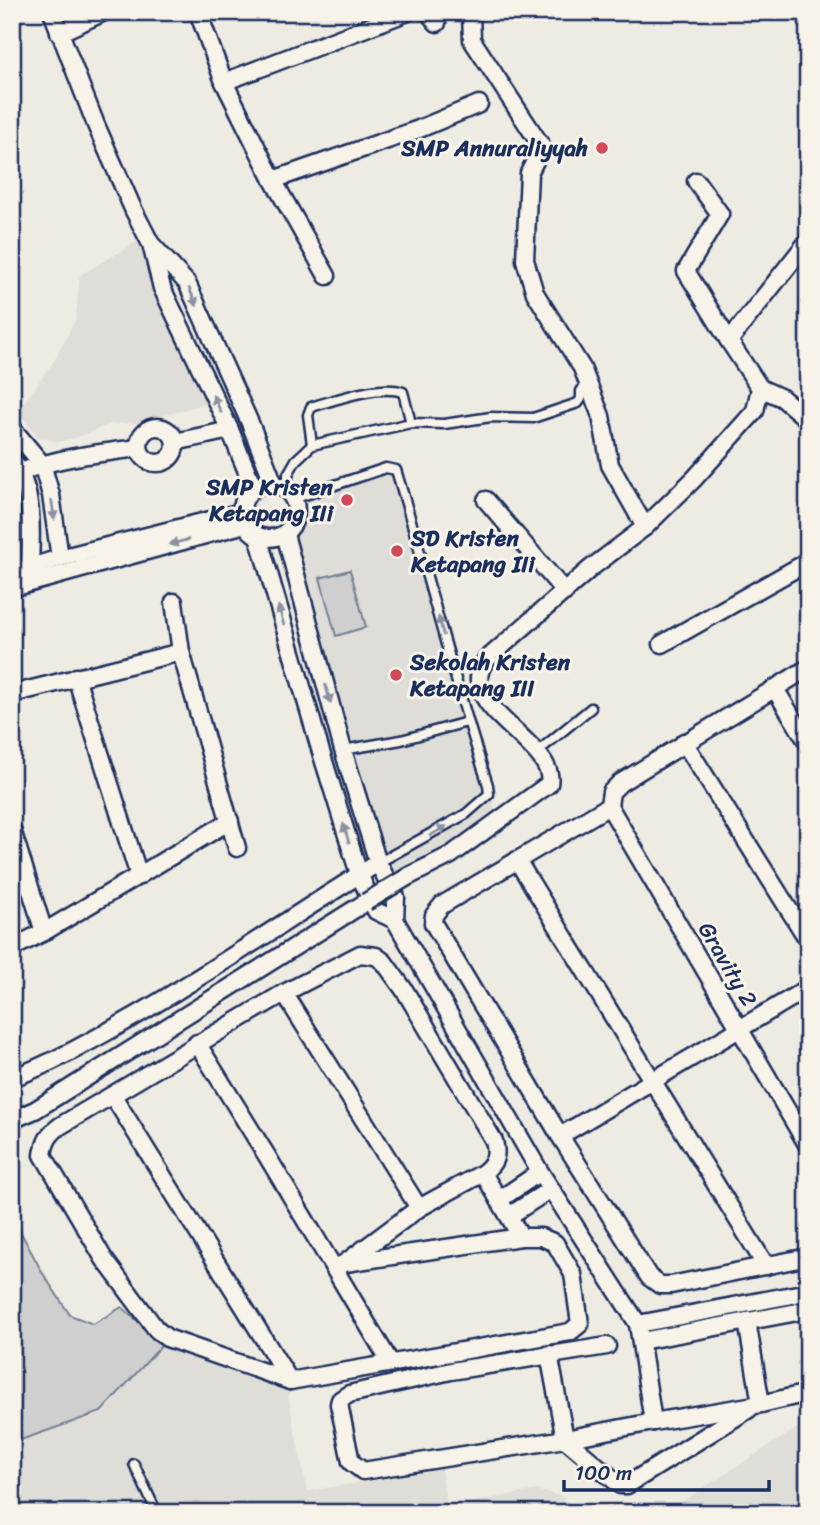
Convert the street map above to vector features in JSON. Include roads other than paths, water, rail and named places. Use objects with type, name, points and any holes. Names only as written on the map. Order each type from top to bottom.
[{"type":"street","points":[[52,12],[101,137],[151,244],[162,289],[230,430],[254,489]]},
{"type":"street","points":[[59,33],[104,12]]},
{"type":"street","points":[[198,12],[224,82],[273,180],[327,276]]},
{"type":"street","points":[[224,82],[408,12]]},
{"type":"street","points":[[471,12],[472,40],[542,147],[528,173],[526,260],[535,293],[582,368],[601,416],[610,465],[645,527]]},
{"type":"street","points":[[273,180],[419,129],[479,104]]},
{"type":"street","points":[[696,181],[720,214],[686,271],[760,388],[782,398],[808,420]]},
{"type":"street","points":[[729,341],[808,241]]},
{"type":"street","points":[[151,244],[187,283],[296,519],[285,534],[276,538],[258,536]]},
{"type":"street","points":[[12,1120],[35,1110],[409,876],[451,855],[549,784],[548,774],[536,753],[491,708],[484,696],[479,674],[486,660],[591,568],[645,527],[694,479],[755,411],[760,388]]},
{"type":"street","points":[[154,427],[170,432],[175,442],[176,447],[171,458],[161,463],[144,458],[139,448],[144,432],[154,427]]},
{"type":"street","points":[[12,428],[42,464],[51,495],[60,558]]},
{"type":"street","points":[[175,442],[230,430]]},
{"type":"street","points":[[30,568],[30,507],[17,466],[139,448]]},
{"type":"street","points":[[285,492],[263,485],[254,489],[245,499],[244,518],[258,536],[320,752],[359,874],[376,911],[395,920]]},
{"type":"street","points":[[486,500],[565,592]]},
{"type":"street","points":[[12,573],[60,558],[244,518]]},
{"type":"street","points":[[12,588],[244,518]]},
{"type":"street","points":[[285,534],[343,750],[378,863],[396,897],[395,920],[540,1172],[638,1324],[653,1422]]},
{"type":"street","points":[[662,644],[802,565],[808,566]]},
{"type":"street","points":[[174,602],[181,652],[237,848]]},
{"type":"street","points":[[12,694],[181,652]]},
{"type":"street","points":[[808,668],[614,787],[609,806],[442,905],[434,915],[433,923],[560,1136],[649,1277],[657,1283],[671,1285],[808,1257]]},
{"type":"street","points":[[76,677],[139,876]]},
{"type":"street","points":[[775,689],[808,743]]},
{"type":"street","points":[[684,742],[808,940]]},
{"type":"street","name":"Gravity 2","points":[[609,806],[808,1146]]},
{"type":"street","points":[[12,948],[44,932],[230,821]]},
{"type":"street","points":[[12,830],[44,932]]},
{"type":"street","points":[[517,860],[766,1266]]},
{"type":"street","points":[[12,1078],[35,1070],[86,1044],[182,988],[378,863]]},
{"type":"street","points":[[360,954],[376,956],[384,962],[405,991],[494,1141],[496,1156],[492,1165],[483,1172],[419,1208],[340,1266],[521,1237],[550,1239],[573,1274],[580,1324],[570,1332],[290,1381],[167,1338],[156,1329],[104,1259],[43,1155],[44,1144],[49,1134],[284,993],[360,954]]},
{"type":"street","points":[[560,1136],[808,988]]},
{"type":"street","points":[[284,993],[419,1208]]},
{"type":"street","points":[[197,1043],[340,1266],[390,1362]]},
{"type":"street","points":[[113,1096],[290,1381]]},
{"type":"street","points":[[483,1172],[521,1237]]},
{"type":"street","points":[[499,1200],[540,1172]]},
{"type":"street","points":[[509,1216],[551,1189]]},
{"type":"street","points":[[638,1324],[808,1292]]},
{"type":"street","points":[[641,1341],[808,1310]]},
{"type":"street","points":[[747,1321],[758,1405]]},
{"type":"street","points":[[607,1346],[451,1371],[349,1394],[340,1404],[351,1462],[363,1471],[565,1439],[758,1405],[808,1393]]},
{"type":"street","points":[[549,1354],[565,1439],[616,1483],[624,1486],[758,1405]]},
{"type":"lane","points":[[378,863],[466,814],[489,794],[488,785],[467,722],[429,578],[396,470],[386,468],[285,492],[288,474],[296,460],[312,445],[411,423],[444,425],[491,417],[533,418],[578,403],[583,386],[588,384]]},
{"type":"lane","points":[[312,445],[308,415],[311,407],[362,394],[393,389],[403,392],[411,423]]},
{"type":"lane","points":[[536,753],[591,708]]},
{"type":"lane","points":[[343,750],[401,740],[467,722]]},
{"type":"lane","points":[[134,1464],[157,1513]]},
{"type":"place","name":"SMP Annuraliyyah","points":[[602,148]]},
{"type":"place","name":"SMP Kristen Ketapang IIi","points":[[347,500]]},
{"type":"place","name":"SD Kristen Ketapang IIi","points":[[397,551]]},
{"type":"place","name":"Sekolah Kristen Ketapang III","points":[[396,675]]}]
